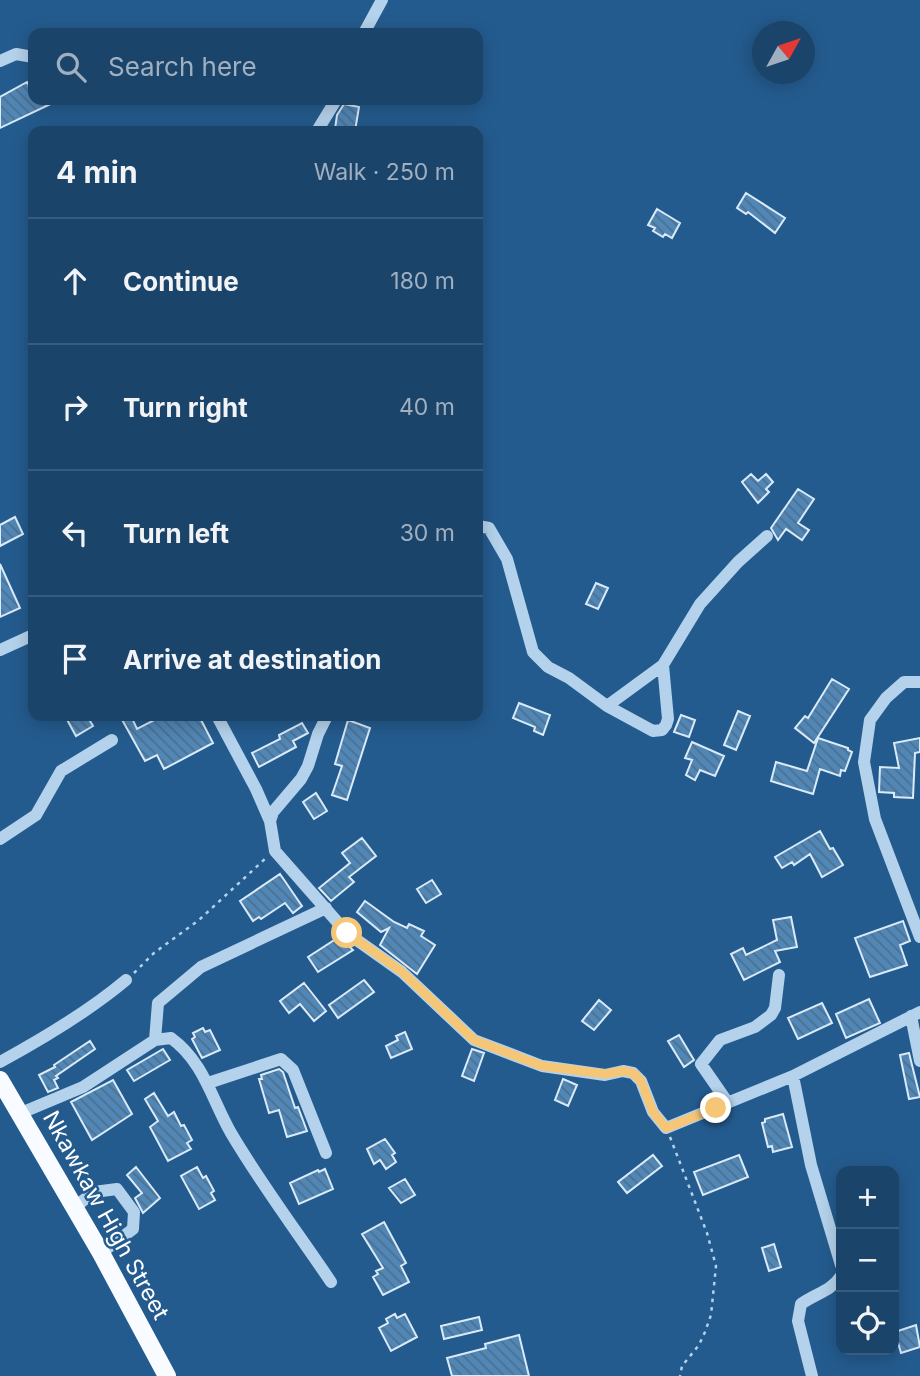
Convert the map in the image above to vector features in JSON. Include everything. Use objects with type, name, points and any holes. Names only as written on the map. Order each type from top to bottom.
[{"type":"main road","name":"Nkawkaw High Street","points":[[0,1080],[101,1253],[167,1376]]},
{"type":"street","points":[[367,28],[382,0]]},
{"type":"street","points":[[0,61],[16,54],[28,56]]},
{"type":"street","points":[[320,126],[333,105]]},
{"type":"street","points":[[483,527],[489,528],[507,559],[533,652],[548,667],[569,678],[607,706],[653,731],[662,730],[668,719],[663,665]]},
{"type":"street","points":[[607,706],[663,665],[700,604],[738,562],[767,536]]},
{"type":"street","points":[[0,650],[28,637]]},
{"type":"street","points":[[920,682],[904,682],[886,698],[870,720],[864,762],[875,819],[920,937]]},
{"type":"street","points":[[220,721],[270,821],[275,851],[354,940],[401,971],[474,1040],[542,1066],[605,1074],[623,1071],[633,1073],[641,1081],[653,1112],[666,1128],[793,1076],[915,1014],[920,1061]]},
{"type":"street","points":[[270,821],[277,806],[304,773],[325,721]]},
{"type":"street","points":[[0,839],[36,815],[61,771],[112,740]]},
{"type":"street","points":[[155,1040],[158,1003],[201,967],[326,908]]},
{"type":"street","points":[[728,1103],[701,1064],[720,1040],[755,1027],[771,1015],[775,1008],[779,975]]},
{"type":"street","points":[[0,1062],[37,1042],[103,999],[126,979]]},
{"type":"street","points":[[20,1113],[83,1087],[155,1040],[171,1038],[180,1045],[208,1083],[230,1131],[331,1282]]},
{"type":"street","points":[[208,1083],[281,1059],[293,1070],[326,1153]]},
{"type":"street","points":[[793,1076],[811,1165],[836,1248]]},
{"type":"street","points":[[75,1207],[94,1192],[117,1189],[134,1212],[133,1229],[101,1253]]},
{"type":"street","points":[[812,1376],[798,1321],[802,1304],[816,1293],[836,1284]]},
{"type":"path","points":[[126,979],[154,953],[199,920],[228,895],[253,867],[275,851]]},
{"type":"path","points":[[666,1128],[707,1233],[716,1266],[711,1315],[699,1345],[682,1366],[680,1376]]},
{"type":"building","points":[[27,82],[28,105],[48,105],[0,128],[0,97]]},
{"type":"building","points":[[343,105],[359,107],[356,126],[335,126],[337,115]]},
{"type":"building","points":[[746,193],[785,218],[775,233],[748,212],[746,214],[737,208]]},
{"type":"building","points":[[657,209],[680,223],[672,238],[665,234],[663,237],[648,225]]},
{"type":"building","points":[[751,474],[758,481],[766,474],[773,482],[766,489],[769,492],[758,503],[742,482]]},
{"type":"building","points":[[798,489],[814,499],[798,523],[809,530],[802,540],[786,529],[778,540],[771,528]]},
{"type":"building","points":[[15,517],[23,534],[0,546],[0,525]]},
{"type":"building","points":[[0,564],[20,608],[0,617]]},
{"type":"building","points":[[596,583],[608,588],[598,609],[586,604]]},
{"type":"building","points":[[832,679],[849,689],[814,743],[795,728],[805,716],[808,718]]},
{"type":"building","points":[[519,703],[550,715],[543,735],[534,731],[535,727],[513,718]]},
{"type":"building","points":[[738,711],[750,716],[736,750],[724,745]]},
{"type":"building","points":[[681,715],[695,720],[689,737],[674,732]]},
{"type":"building","points":[[68,721],[90,721],[93,726],[76,736]]},
{"type":"building","points":[[123,721],[133,721],[137,729],[152,721],[202,721],[213,743],[164,769],[157,755],[145,761]]},
{"type":"building","points":[[348,721],[370,728],[347,800],[332,795],[342,766],[335,764]]},
{"type":"building","points":[[302,723],[308,733],[293,741],[296,747],[259,767],[252,753],[280,739],[279,735]]},
{"type":"building","points":[[818,738],[848,748],[852,752],[845,771],[841,770],[840,776],[820,769],[813,794],[771,781],[776,762],[807,771]]},
{"type":"building","points":[[920,738],[920,752],[915,753],[913,798],[894,797],[894,793],[879,792],[880,767],[899,768],[894,743]]},
{"type":"building","points":[[692,742],[724,756],[715,776],[700,770],[695,780],[686,775],[692,760],[685,758]]},
{"type":"building","points":[[316,793],[327,811],[314,819],[303,802]]},
{"type":"building","points":[[820,831],[843,865],[822,877],[810,854],[794,865],[792,862],[782,868],[775,857]]},
{"type":"building","points":[[362,838],[376,856],[349,877],[354,882],[331,901],[319,888],[350,863],[342,853]]},
{"type":"building","points":[[280,874],[302,906],[293,913],[285,903],[261,919],[259,917],[253,921],[240,901]]},
{"type":"building","points":[[432,880],[441,894],[426,903],[417,889]]},
{"type":"building","points":[[365,901],[394,922],[407,928],[409,924],[424,931],[421,936],[435,945],[417,974],[380,945],[389,928],[381,932],[357,912]]},
{"type":"building","points":[[791,917],[797,947],[775,951],[780,962],[744,980],[731,954],[743,948],[746,955],[777,940],[773,920]]},
{"type":"building","points":[[903,921],[910,941],[900,945],[907,965],[870,977],[855,938]]},
{"type":"building","points":[[339,937],[353,950],[318,972],[308,957]]},
{"type":"building","points":[[364,980],[374,992],[338,1018],[329,1005]]},
{"type":"building","points":[[304,983],[326,1011],[314,1021],[300,1004],[289,1013],[280,1001]]},
{"type":"building","points":[[869,999],[880,1023],[846,1038],[836,1014]]},
{"type":"building","points":[[599,1000],[611,1010],[594,1030],[582,1021]]},
{"type":"building","points":[[822,1003],[832,1023],[798,1039],[788,1018]]},
{"type":"building","points":[[203,1028],[205,1032],[210,1030],[220,1050],[202,1058],[192,1039],[195,1037],[193,1033]]},
{"type":"building","points":[[405,1032],[412,1049],[391,1058],[386,1046],[398,1040],[396,1036]]},
{"type":"building","points":[[679,1035],[694,1060],[684,1067],[668,1041]]},
{"type":"building","points":[[90,1041],[95,1049],[56,1076],[58,1078],[54,1080],[58,1088],[48,1092],[39,1075],[55,1067],[54,1065]]},
{"type":"building","points":[[163,1049],[170,1060],[134,1081],[127,1070]]},
{"type":"building","points":[[472,1049],[484,1053],[474,1081],[462,1076]]},
{"type":"building","points":[[909,1053],[920,1097],[909,1099],[900,1055]]},
{"type":"building","points":[[279,1069],[283,1072],[295,1108],[298,1107],[307,1131],[287,1137],[279,1110],[269,1113],[259,1079],[262,1079],[261,1075]]},
{"type":"building","points":[[563,1079],[577,1085],[568,1106],[555,1100]]},
{"type":"building","points":[[113,1080],[132,1114],[92,1140],[71,1102]]},
{"type":"building","points":[[154,1093],[168,1116],[174,1112],[192,1140],[187,1143],[191,1149],[168,1161],[150,1127],[158,1121],[145,1099]]},
{"type":"building","points":[[783,1114],[792,1147],[773,1152],[772,1146],[768,1147],[762,1123],[765,1119]]},
{"type":"building","points":[[385,1139],[395,1153],[392,1155],[396,1162],[386,1169],[380,1160],[374,1164],[367,1149]]},
{"type":"building","points":[[653,1155],[662,1166],[627,1193],[618,1182]]},
{"type":"building","points":[[739,1155],[748,1177],[703,1195],[694,1172]]},
{"type":"building","points":[[136,1167],[160,1198],[143,1213],[135,1198],[142,1193],[127,1175]]},
{"type":"building","points":[[197,1167],[203,1178],[206,1176],[214,1191],[211,1193],[215,1200],[199,1209],[181,1176]]},
{"type":"building","points":[[325,1169],[333,1189],[299,1204],[290,1183]]},
{"type":"building","points":[[405,1179],[415,1195],[401,1203],[389,1188]]},
{"type":"building","points":[[384,1222],[406,1263],[401,1266],[409,1282],[383,1295],[373,1277],[378,1274],[376,1271],[383,1268],[362,1234]]},
{"type":"building","points":[[774,1244],[781,1267],[769,1271],[762,1248]]},
{"type":"building","points":[[395,1314],[397,1318],[405,1314],[417,1337],[391,1351],[379,1328],[388,1323],[386,1319]]},
{"type":"building","points":[[479,1317],[482,1330],[444,1339],[441,1326]]},
{"type":"building","points":[[916,1325],[920,1347],[901,1353],[899,1331]]},
{"type":"building","points":[[519,1335],[529,1376],[452,1376],[447,1358],[486,1348],[485,1344]]},
{"type":"route","points":[[347,933],[401,971],[474,1040],[542,1066],[611,1075],[623,1071],[633,1073],[641,1081],[653,1112],[666,1128],[716,1108]]}]
